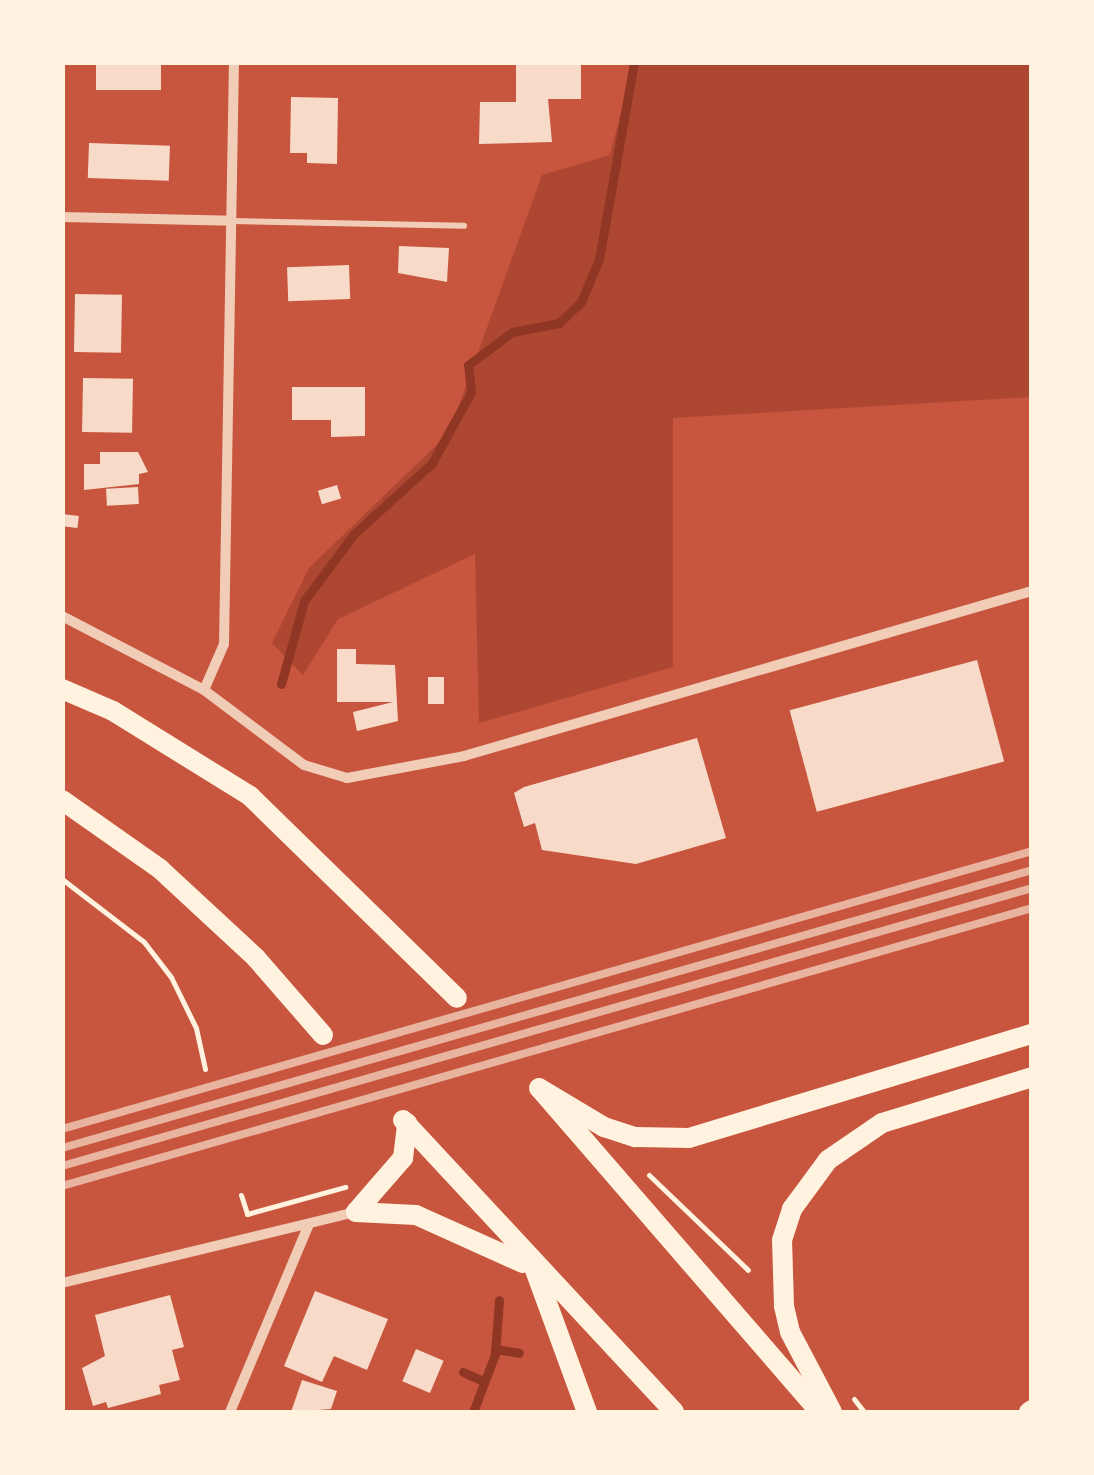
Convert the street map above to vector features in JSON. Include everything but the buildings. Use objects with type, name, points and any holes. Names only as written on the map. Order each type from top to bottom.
[{"type":"main road","points":[[62,690],[112,712],[250,796],[298,836],[456,998]]},
{"type":"main road","points":[[62,800],[160,868],[256,958],[323,1035]]},
{"type":"main road","points":[[820,1412],[536,1085],[604,1127],[635,1136],[689,1138],[1032,1034]]},
{"type":"main road","points":[[832,1412],[784,1306],[782,1240],[792,1210],[828,1160],[882,1124],[1032,1077]]},
{"type":"main road","points":[[356,1212],[403,1158],[405,1122],[536,1270],[674,1412]]},
{"type":"main road","points":[[356,1212],[416,1215],[536,1270],[587,1412]]},
{"type":"street","points":[[204,690],[224,644],[234,62]]},
{"type":"street","points":[[62,216],[232,221]]},
{"type":"street","points":[[62,616],[204,690],[318,774],[365,777],[464,756],[1032,591]]},
{"type":"street","points":[[62,1283],[356,1212]]},
{"type":"street","points":[[230,1412],[308,1226]]},
{"type":"lane","points":[[232,221],[464,226]]},
{"type":"path","points":[[62,880],[144,942],[171,977],[196,1028],[205,1070]]},
{"type":"path","points":[[635,1136],[634,1160],[748,1270]]},
{"type":"path","points":[[241,1196],[247,1214],[351,1185]]},
{"type":"shaded area","points":[[634,62],[1031,63],[1031,397],[673,418],[673,667],[479,723],[475,554],[338,619],[303,675],[272,643],[309,568],[449,433],[542,175],[610,155]]},
{"type":"waterway","points":[[281,684],[304,601],[354,534],[432,463],[471,392],[468,365],[512,332],[559,323],[581,302],[599,259],[634,62]]},
{"type":"waterway","points":[[473,1412],[495,1354],[499,1300]]},
{"type":"waterway","points":[[495,1349],[519,1353]]},
{"type":"waterway","points":[[463,1372],[483,1381]]},
{"type":"railway","points":[[62,1129],[1032,851]]},
{"type":"railway","points":[[62,1148],[1032,870]]},
{"type":"railway","points":[[62,1166],[1032,888]]},
{"type":"railway","points":[[62,1186],[1032,908]]}]
